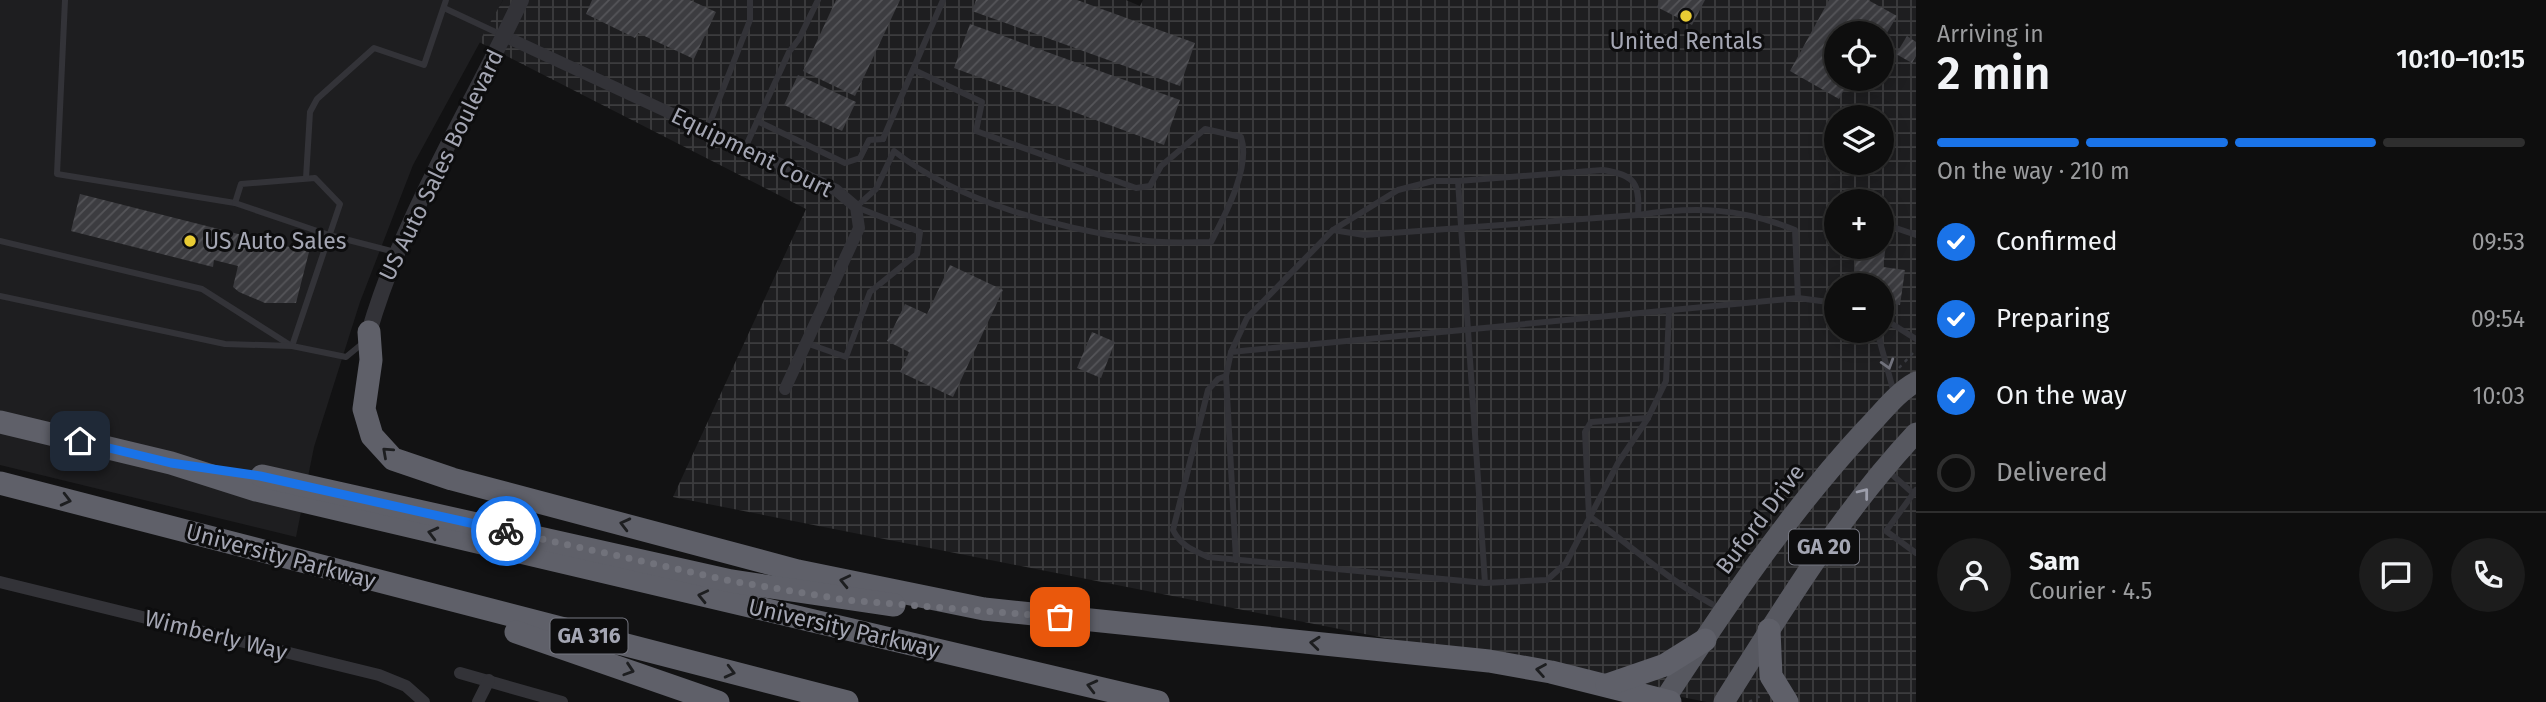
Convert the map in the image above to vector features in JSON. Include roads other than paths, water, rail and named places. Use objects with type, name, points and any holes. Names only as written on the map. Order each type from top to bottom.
[{"type":"highway","points":[[369,332],[371,360],[364,394],[365,418],[378,445],[404,464],[798,571],[984,609],[1489,661],[1607,685],[1666,701]]},
{"type":"highway","name":"Buford Drive","points":[[1666,701],[1724,611],[1841,456],[1895,399],[1916,382]]},
{"type":"highway","name":"University Parkway","points":[[0,422],[171,463],[257,490],[335,510],[1158,702]]},
{"type":"highway","name":"GA 20","points":[[1724,702],[1829,539],[1884,468],[1916,433]]},
{"type":"highway","points":[[171,463],[260,476],[731,581],[858,601],[941,610],[984,609]]},
{"type":"highway","name":"University Parkway","points":[[0,483],[847,702]]},
{"type":"highway","points":[[332,571],[718,702]]},
{"type":"highway","points":[[1769,630],[1771,676],[1779,696]]},
{"type":"highway","points":[[1607,685],[1665,665],[1705,640]]},
{"type":"street","name":"US Auto Sales Boulevard","points":[[369,332],[395,252],[521,0]]},
{"type":"street","name":"Equipment Court","points":[[504,36],[836,190],[856,206],[859,228],[785,389]]},
{"type":"street","name":"Wimberly Way","points":[[0,582],[379,675],[406,686],[424,702]]},
{"type":"street","points":[[460,673],[562,702]]},
{"type":"street","points":[[478,702],[489,680]]},
{"type":"lane","points":[[65,0],[57,174],[235,203],[329,235],[395,252]]},
{"type":"lane","points":[[707,130],[750,20],[750,0]]},
{"type":"lane","points":[[744,148],[789,52],[799,39],[818,0]]},
{"type":"lane","points":[[883,139],[943,0]]},
{"type":"lane","points":[[306,178],[310,112],[317,99],[374,48],[424,65],[445,4],[504,36]]},
{"type":"lane","points":[[883,139],[917,170],[1006,210],[1142,241],[1211,242],[1227,212],[1245,152],[1241,137],[1205,129],[1161,166],[1150,186],[1136,188],[976,131],[982,103],[914,70]]},
{"type":"lane","points":[[757,121],[845,163],[860,158],[869,140],[883,139]]},
{"type":"lane","points":[[806,343],[846,357],[870,292],[917,254],[920,232],[856,206],[876,189],[894,151]]},
{"type":"lane","points":[[1236,559],[1226,376],[1231,352],[1247,318],[1333,230],[1398,190],[1433,181],[1603,170],[1621,173],[1636,183],[1639,195],[1638,215]]},
{"type":"lane","points":[[235,203],[241,184],[315,178],[340,204],[292,346]]},
{"type":"lane","points":[[1458,181],[1485,583]]},
{"type":"lane","points":[[1333,230],[1364,235],[1638,215],[1681,208],[1723,209],[1761,216],[1795,230],[1798,298]]},
{"type":"lane","points":[[1894,227],[1916,235]]},
{"type":"lane","points":[[0,241],[202,289],[292,346]]},
{"type":"lane","points":[[0,296],[225,344],[292,346],[346,358],[361,348],[369,332]]},
{"type":"lane","points":[[1231,352],[1798,298],[1824,301]]},
{"type":"lane","points":[[1226,376],[1218,379],[1208,390],[1173,530],[1179,541],[1189,549],[1208,557],[1485,583],[1547,580],[1566,563],[1589,516],[1618,463],[1648,418],[1665,382],[1669,312]]},
{"type":"lane","points":[[1894,325],[1916,339]]},
{"type":"lane","points":[[1881,343],[1892,376],[1895,399]]},
{"type":"lane","points":[[1589,516],[1585,432],[1591,422],[1648,418]]},
{"type":"lane","points":[[1884,468],[1915,493],[1886,531],[1916,553]]},
{"type":"lane","points":[[1589,516],[1642,553],[1664,574],[1724,611]]},
{"type":"place","name":"United Rentals","points":[[1686,16]]},
{"type":"place","name":"US Auto Sales","points":[[190,241]]}]
